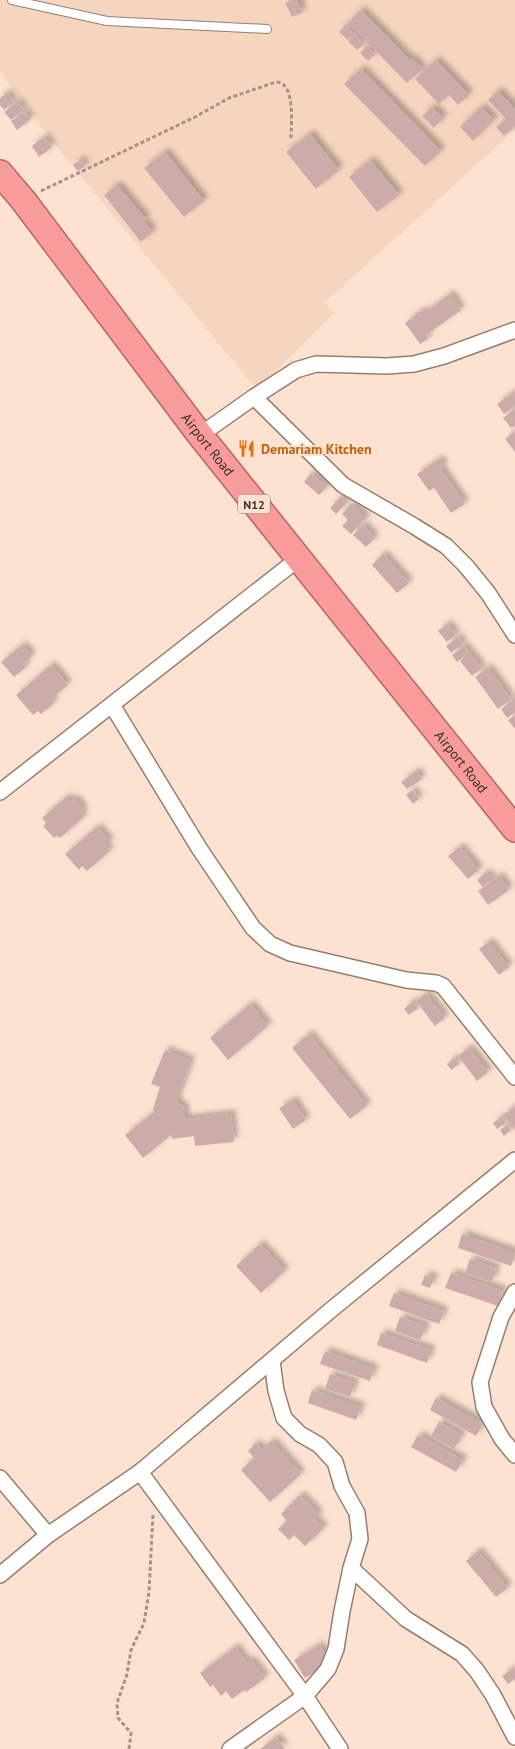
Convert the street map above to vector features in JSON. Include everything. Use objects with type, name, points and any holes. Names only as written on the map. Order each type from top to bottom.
[{"type":"highway","name":"Airport Road","points":[[0,174],[22,200],[200,435],[515,829]]},
{"type":"street","points":[[200,435],[296,370],[316,364],[387,366],[414,364],[444,356],[515,330]]},
{"type":"street","points":[[254,397],[343,485],[446,546],[477,580],[515,635]]},
{"type":"street","points":[[0,792],[298,559]]},
{"type":"street","points":[[112,705],[199,848],[253,928],[270,944],[290,953],[406,980],[436,983],[442,986],[515,1077]]},
{"type":"street","points":[[0,1575],[48,1535],[140,1472],[332,1308],[514,1163]]},
{"type":"street","points":[[515,1292],[501,1316],[480,1382],[484,1407],[502,1439],[515,1455]]},
{"type":"street","points":[[230,1749],[305,1696],[328,1669],[336,1649],[351,1568],[360,1539],[357,1513],[342,1486],[335,1462],[319,1444],[300,1434],[284,1418],[276,1391],[272,1360]]},
{"type":"street","points":[[140,1472],[305,1696],[340,1749]]},
{"type":"street","points":[[2,1483],[48,1535]]},
{"type":"street","points":[[351,1568],[406,1619],[462,1654],[477,1671],[493,1695],[515,1737]]},
{"type":"lane","points":[[12,0],[107,21],[266,29]]},
{"type":"path","points":[[22,200],[195,117],[229,98],[276,82],[286,85],[289,92],[291,139]]},
{"type":"path","points":[[129,1749],[131,1734],[118,1718],[117,1703],[127,1674],[131,1650],[144,1623],[149,1592],[153,1491]]},
{"type":"shaded area","points":[[0,0],[515,0],[515,130],[324,303],[334,313],[257,390],[66,158],[0,72]]},
{"type":"building","points":[[297,0],[303,12],[292,17],[285,3]]},
{"type":"building","points":[[361,10],[410,60],[412,58],[422,69],[407,83],[358,31],[356,32],[348,23]]},
{"type":"building","points":[[346,25],[355,34],[348,40],[339,32]]},
{"type":"building","points":[[355,34],[364,44],[357,50],[348,41]]},
{"type":"building","points":[[367,46],[375,54],[368,61],[360,53]]},
{"type":"building","points":[[436,60],[469,95],[458,105],[449,95],[439,104],[415,79]]},
{"type":"building","points":[[361,69],[441,151],[425,166],[344,84]]},
{"type":"building","points":[[498,91],[515,109],[515,126],[504,136],[496,127],[506,119],[488,100]]},
{"type":"building","points":[[7,93],[14,102],[4,110],[0,105],[0,98]]},
{"type":"building","points":[[17,102],[24,110],[11,120],[4,112]]},
{"type":"building","points":[[432,107],[443,118],[434,128],[422,116]]},
{"type":"building","points":[[481,107],[494,120],[473,141],[460,127]]},
{"type":"building","points":[[25,112],[30,120],[17,130],[11,121]]},
{"type":"building","points":[[310,134],[339,170],[316,189],[286,152]]},
{"type":"building","points":[[44,137],[52,147],[39,157],[32,146]]},
{"type":"building","points":[[165,152],[204,201],[184,217],[144,168]]},
{"type":"building","points":[[81,160],[85,166],[78,171],[73,165]]},
{"type":"building","points":[[370,160],[399,195],[377,212],[349,177]]},
{"type":"building","points":[[117,185],[146,219],[135,228],[144,222],[153,232],[141,242],[104,195]]},
{"type":"building","points":[[450,294],[461,310],[426,335],[428,339],[420,344],[405,323],[422,310],[424,313]]},
{"type":"building","points":[[515,391],[515,406],[504,414],[497,404]]},
{"type":"building","points":[[515,409],[515,426],[511,428],[503,418]]},
{"type":"building","points":[[515,431],[515,452],[505,439]]},
{"type":"building","points":[[439,459],[444,466],[440,468],[465,504],[451,513],[434,488],[429,491],[417,474]]},
{"type":"building","points":[[311,473],[327,487],[319,495],[304,482]]},
{"type":"building","points":[[341,496],[347,502],[336,514],[330,508]]},
{"type":"building","points":[[351,504],[366,518],[351,534],[342,526],[348,520],[342,514]]},
{"type":"building","points":[[363,525],[375,538],[366,547],[353,535]]},
{"type":"building","points":[[383,554],[409,583],[397,593],[372,565]]},
{"type":"building","points":[[447,624],[456,635],[447,642],[438,631]]},
{"type":"building","points":[[458,637],[463,644],[451,653],[446,646]]},
{"type":"building","points":[[22,645],[32,656],[23,664],[26,667],[14,677],[1,662]]},
{"type":"building","points":[[464,646],[482,668],[472,676],[460,661],[468,654],[457,662],[452,655]]},
{"type":"building","points":[[51,665],[68,685],[51,699],[54,703],[41,714],[38,711],[33,715],[16,695]]},
{"type":"building","points":[[488,668],[511,699],[498,709],[475,677]]},
{"type":"building","points":[[513,700],[515,712],[507,718],[501,709]]},
{"type":"building","points":[[515,715],[515,727],[514,728],[508,720]]},
{"type":"building","points":[[416,771],[422,779],[407,789],[401,782]]},
{"type":"building","points":[[412,790],[419,799],[413,804],[406,795]]},
{"type":"building","points":[[66,797],[71,802],[74,798],[84,810],[80,813],[84,817],[60,838],[57,836],[54,838],[43,826],[46,823],[42,818]]},
{"type":"building","points":[[97,827],[110,842],[105,846],[110,851],[87,871],[82,866],[79,870],[65,854]]},
{"type":"building","points":[[460,847],[479,870],[468,879],[448,856]]},
{"type":"building","points":[[486,872],[492,879],[483,887],[477,880]]},
{"type":"building","points":[[499,876],[509,890],[488,905],[478,891]]},
{"type":"building","points":[[489,942],[509,967],[499,975],[479,949]]},
{"type":"building","points":[[426,994],[445,1018],[435,1026],[416,1001]]},
{"type":"building","points":[[413,1001],[418,1008],[409,1015],[404,1009]]},
{"type":"building","points":[[250,1004],[268,1026],[228,1060],[210,1038]]},
{"type":"building","points":[[309,1034],[367,1106],[350,1119],[292,1048]]},
{"type":"building","points":[[469,1048],[488,1072],[477,1081],[458,1056]]},
{"type":"building","points":[[165,1050],[191,1061],[176,1101],[185,1109],[185,1119],[231,1114],[234,1142],[195,1146],[194,1136],[173,1139],[171,1135],[143,1158],[125,1135],[154,1112],[153,1109],[160,1087],[151,1084]]},
{"type":"building","points":[[454,1058],[459,1064],[451,1070],[447,1064]]},
{"type":"building","points":[[293,1100],[306,1120],[293,1129],[279,1108]]},
{"type":"building","points":[[515,1108],[515,1130],[503,1115]]},
{"type":"building","points":[[501,1117],[506,1123],[497,1129],[493,1123]]},
{"type":"building","points":[[507,1125],[511,1130],[504,1136],[500,1130]]},
{"type":"building","points":[[462,1234],[515,1253],[511,1266],[458,1248]]},
{"type":"building","points":[[260,1244],[285,1271],[261,1293],[236,1266]]},
{"type":"building","points":[[470,1259],[496,1268],[492,1282],[465,1273]]},
{"type":"building","points":[[451,1273],[503,1291],[498,1306],[445,1288]]},
{"type":"building","points":[[425,1275],[434,1278],[430,1288],[421,1285]]},
{"type":"building","points":[[394,1293],[444,1311],[439,1324],[389,1306]]},
{"type":"building","points":[[400,1317],[426,1326],[420,1340],[395,1331]]},
{"type":"building","points":[[381,1333],[431,1350],[427,1363],[377,1345]]},
{"type":"building","points":[[325,1351],[374,1369],[370,1381],[320,1364]]},
{"type":"building","points":[[330,1374],[355,1383],[350,1397],[325,1389]]},
{"type":"building","points":[[312,1390],[361,1407],[356,1420],[308,1403]]},
{"type":"building","points":[[436,1398],[483,1424],[476,1436],[430,1410]]},
{"type":"building","points":[[439,1422],[462,1435],[454,1449],[431,1436]]},
{"type":"building","points":[[418,1435],[463,1460],[456,1472],[411,1447]]},
{"type":"building","points":[[271,1441],[301,1474],[270,1502],[241,1470],[254,1458],[248,1451],[256,1443],[262,1450]]},
{"type":"building","points":[[300,1495],[319,1514],[314,1519],[324,1528],[305,1546],[294,1535],[289,1540],[278,1529],[287,1521],[281,1514]]},
{"type":"building","points":[[478,1551],[508,1588],[496,1597],[466,1561]]},
{"type":"building","points":[[319,1645],[328,1659],[322,1663],[324,1666],[305,1678],[294,1660]]},
{"type":"building","points":[[235,1647],[247,1663],[251,1660],[265,1678],[246,1692],[244,1690],[232,1699],[226,1691],[221,1696],[213,1685],[210,1687],[200,1673]]},
{"type":"building","points":[[512,1669],[515,1672],[515,1679],[508,1684],[502,1676]]},
{"type":"building","points":[[276,1737],[285,1749],[260,1749]]},
{"type":"place","name":"Demariam Kitchen","points":[[247,449]]}]
